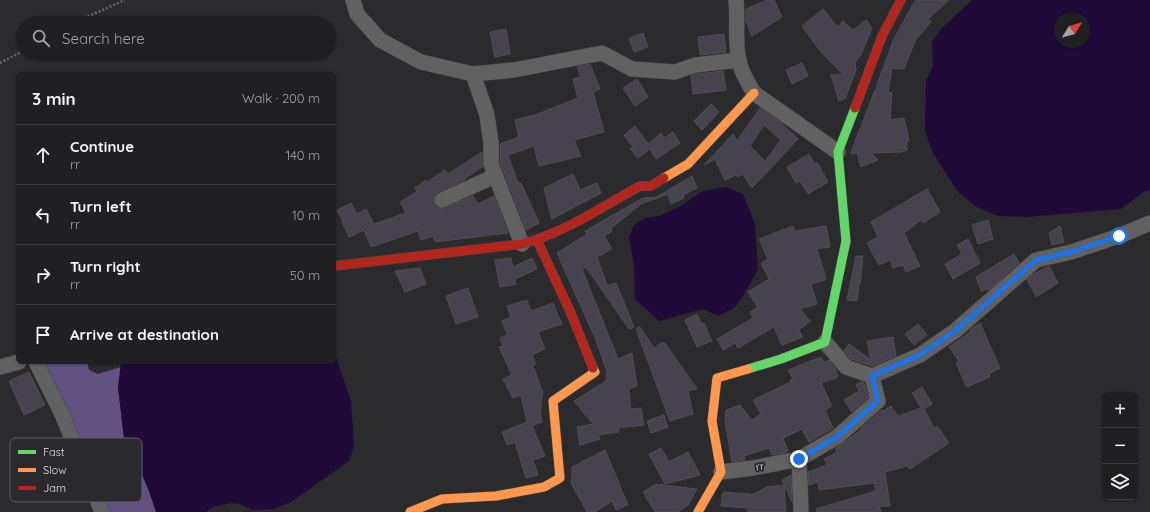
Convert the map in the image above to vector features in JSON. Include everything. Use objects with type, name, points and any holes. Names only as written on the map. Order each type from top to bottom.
[{"type":"street","points":[[353,0],[357,14],[380,40],[421,62],[473,74],[514,70],[602,53],[632,69],[675,72],[695,65],[739,60]]},
{"type":"street","points":[[736,0],[738,11],[738,55],[746,80],[754,93],[838,152]]},
{"type":"street","points":[[825,342],[846,241],[838,152],[882,36],[901,0]]},
{"type":"street","points":[[473,74],[487,115],[491,143],[491,164],[522,244]]},
{"type":"street","points":[[336,266],[522,244],[537,240],[578,220],[640,186],[651,186],[688,164],[754,93]]},
{"type":"street","points":[[442,200],[495,176]]},
{"type":"street","points":[[825,342],[846,367],[872,376],[920,355],[955,331],[1036,260],[1071,252],[1119,236],[1150,223]]},
{"type":"street","points":[[410,512],[442,499],[496,496],[544,487],[560,478],[553,401],[595,372],[570,311],[537,240]]},
{"type":"street","points":[[698,512],[721,472],[712,421],[717,378],[781,359],[825,342]]},
{"type":"street","points":[[0,367],[16,363]]},
{"type":"street","points":[[37,364],[62,414],[72,438]]},
{"type":"street","name":"rr","points":[[721,472],[753,468],[799,459],[837,437],[878,401],[872,376]]},
{"type":"street","points":[[799,459],[801,512]]},
{"type":"street","points":[[98,502],[102,512]]},
{"type":"path","points":[[89,16],[125,0]]},
{"type":"path","points":[[0,63],[16,55]]},
{"type":"shaded area","points":[[972,0],[1150,0],[1150,190],[1145,191],[1121,209],[1027,217],[998,216],[977,207],[958,192],[933,153],[925,131],[926,81],[933,66],[932,42],[940,30]]},
{"type":"shaded area","points":[[726,187],[743,194],[755,224],[758,269],[742,298],[734,308],[718,316],[703,309],[659,321],[635,299],[634,266],[629,238],[634,225],[645,218],[659,216],[681,206],[702,191]]},
{"type":"shaded area","points":[[336,358],[351,401],[354,447],[349,461],[291,502],[273,509],[252,510],[240,504],[231,503],[214,507],[206,512],[156,512],[142,474],[142,438],[124,438],[118,387],[121,364],[336,364]]},
{"type":"shaded area","points":[[44,364],[88,364],[89,370],[98,374],[121,367],[118,388],[124,438],[74,438]]},
{"type":"shaded area","points":[[142,474],[156,512],[105,512],[101,502],[142,502]]},
{"type":"building","points":[[767,0],[774,0],[782,17],[752,36],[746,21],[746,9]]},
{"type":"building","points":[[916,0],[949,0],[928,19],[931,22],[916,39],[904,69],[892,68],[888,92],[892,93],[890,120],[904,118],[909,140],[907,141],[907,150],[902,152],[871,153],[878,160],[861,167],[857,153],[851,153],[860,128],[862,128],[862,124],[876,90],[893,41]]},
{"type":"building","points":[[823,9],[838,27],[843,21],[853,30],[866,20],[872,28],[861,55],[855,62],[856,70],[845,99],[839,101],[831,75],[843,74],[821,52],[802,26]]},
{"type":"building","points":[[506,29],[510,54],[495,57],[490,32]]},
{"type":"building","points":[[643,33],[648,47],[634,52],[629,38]]},
{"type":"building","points":[[724,34],[726,52],[700,55],[698,37]]},
{"type":"building","points":[[802,63],[808,76],[792,84],[786,70]]},
{"type":"building","points":[[590,64],[600,89],[593,92],[604,132],[574,140],[581,156],[539,166],[534,146],[508,155],[518,183],[521,183],[539,223],[526,230],[500,162],[500,144],[519,137],[515,120],[535,115],[578,98],[573,79],[581,77],[577,67]]},
{"type":"building","points":[[723,71],[726,90],[693,94],[691,76]]},
{"type":"building","points":[[637,79],[648,97],[635,106],[623,88]]},
{"type":"building","points":[[711,104],[719,112],[702,130],[694,121]]},
{"type":"building","points":[[760,108],[779,121],[798,139],[752,188],[743,174],[738,177],[736,175],[725,180],[715,159],[704,165],[733,134],[737,141]],"holes":[[[764,125],[781,140],[765,161],[750,146]]]},
{"type":"building","points":[[635,126],[648,144],[661,133],[664,138],[673,132],[680,143],[656,159],[650,149],[638,158],[630,149],[633,147],[624,135]]},
{"type":"building","points":[[482,152],[482,167],[464,179],[465,180],[435,194],[433,199],[434,203],[436,207],[442,209],[473,196],[478,204],[494,196],[508,233],[435,242],[433,236],[421,240],[418,231],[371,247],[364,230],[349,237],[337,210],[351,203],[357,214],[366,209],[374,224],[406,213],[400,202],[417,192],[415,188],[426,180],[427,182],[445,170],[448,174]]},
{"type":"building","points":[[809,154],[815,164],[817,162],[828,182],[808,194],[800,181],[796,183],[787,167]]},
{"type":"building","points":[[573,174],[580,190],[597,183],[601,193],[552,219],[544,188]]},
{"type":"building","points":[[692,176],[697,188],[683,195],[684,198],[671,204],[668,194],[641,204],[611,228],[612,231],[604,236],[612,249],[597,257],[607,285],[616,283],[634,327],[629,329],[586,267],[582,269],[618,359],[632,353],[637,386],[629,389],[631,409],[641,408],[644,425],[618,428],[619,432],[598,435],[600,439],[580,445],[577,427],[593,424],[574,401],[606,381],[607,372],[596,340],[557,253],[587,234],[585,231],[643,198],[657,197]]},
{"type":"building","points":[[927,189],[940,212],[923,223],[921,220],[904,233],[920,266],[906,272],[903,265],[893,268],[890,260],[879,265],[867,243],[878,237],[871,222]]},
{"type":"building","points":[[988,220],[993,239],[978,244],[972,225]]},
{"type":"building","points":[[793,226],[795,231],[826,226],[830,247],[817,249],[826,278],[825,280],[811,284],[817,304],[800,309],[810,321],[799,330],[803,337],[782,345],[774,327],[738,348],[735,343],[723,350],[717,339],[753,318],[750,312],[758,307],[748,292],[769,279],[761,263],[768,259],[759,239]]},
{"type":"building","points":[[1060,226],[1064,242],[1052,245],[1049,233]]},
{"type":"building","points":[[968,239],[980,263],[953,279],[945,264],[962,254],[957,245]]},
{"type":"building","points":[[1014,254],[1019,263],[990,289],[981,291],[976,277]]},
{"type":"building","points":[[856,256],[863,256],[857,301],[847,300]]},
{"type":"building","points":[[511,258],[513,267],[532,258],[537,269],[515,279],[516,284],[500,287],[495,260]]},
{"type":"building","points":[[1049,266],[1058,283],[1036,297],[1027,279]]},
{"type":"building","points":[[420,268],[426,284],[405,292],[395,271]]},
{"type":"building","points":[[468,288],[478,317],[456,324],[446,296]]},
{"type":"building","points":[[527,300],[531,311],[553,303],[562,324],[538,332],[545,349],[532,355],[536,364],[533,365],[543,394],[540,408],[542,422],[532,426],[545,456],[533,460],[538,475],[526,478],[515,442],[507,445],[502,432],[527,422],[521,395],[513,398],[503,379],[512,375],[499,347],[503,346],[500,338],[507,335],[502,321],[511,317],[507,306]]},
{"type":"building","points":[[697,314],[701,324],[704,323],[712,341],[697,347],[685,320]]},
{"type":"building","points":[[980,323],[1000,368],[989,374],[990,377],[967,387],[956,363],[959,361],[949,347]]},
{"type":"building","points":[[918,324],[927,335],[914,345],[905,334]]},
{"type":"building","points":[[640,327],[654,348],[661,343],[665,343],[697,389],[688,391],[693,414],[670,421],[636,329]]},
{"type":"building","points":[[893,337],[896,356],[872,366],[851,359],[844,351],[849,344],[871,360],[867,341]]},
{"type":"building","points":[[821,357],[824,362],[829,360],[835,368],[838,377],[821,383],[832,406],[825,410],[833,428],[809,442],[802,429],[783,438],[788,451],[785,453],[772,455],[769,448],[744,456],[745,460],[732,462],[725,421],[726,410],[740,405],[752,420],[761,414],[753,400],[791,382],[790,380],[793,379],[788,370]]},
{"type":"building","points":[[29,372],[45,405],[24,415],[9,381]]},
{"type":"building","points":[[861,382],[864,383],[868,398],[852,412],[844,400],[859,391],[856,385]]},
{"type":"building","points":[[922,387],[932,404],[924,409],[934,428],[937,426],[949,443],[910,469],[907,466],[885,472],[890,506],[879,507],[881,512],[817,512],[816,509],[876,491],[874,483],[819,490],[818,482],[809,485],[808,472],[827,465],[824,459],[837,452],[835,449],[862,429],[861,428],[882,410],[883,411],[891,406],[898,416],[921,408],[912,393]]},
{"type":"building","points":[[664,415],[668,427],[651,433],[647,421]]},
{"type":"building","points":[[661,448],[669,462],[688,452],[700,475],[665,484],[649,454]]},
{"type":"building","points":[[605,450],[628,505],[616,510],[612,501],[595,512],[587,512],[571,483],[572,467]]},
{"type":"building","points":[[791,475],[792,502],[782,480]]},
{"type":"building","points":[[656,484],[697,489],[688,505],[678,512],[655,512],[643,492]]},
{"type":"building","points":[[784,485],[786,512],[748,512],[747,508],[721,506],[722,495],[724,492],[751,495],[767,487]]},
{"type":"traffic: fast","points":[[748,369],[781,359],[825,342],[846,241],[838,152],[855,108]]},
{"type":"traffic: slow","points":[[664,178],[688,164],[754,93]]},
{"type":"traffic: slow","points":[[410,512],[442,499],[496,496],[544,487],[560,478],[553,401],[595,372],[593,368]]},
{"type":"traffic: slow","points":[[698,512],[721,472],[712,421],[717,378],[748,369]]},
{"type":"traffic: jam","points":[[855,108],[882,36],[901,0]]},
{"type":"traffic: jam","points":[[336,266],[522,244],[553,233],[597,211],[640,186],[651,186],[664,178]]},
{"type":"traffic: jam","points":[[537,240],[570,311],[593,368]]},
{"type":"route","points":[[799,459],[837,437],[878,401],[872,376],[920,355],[955,331],[1036,260],[1071,252],[1119,236]]}]
